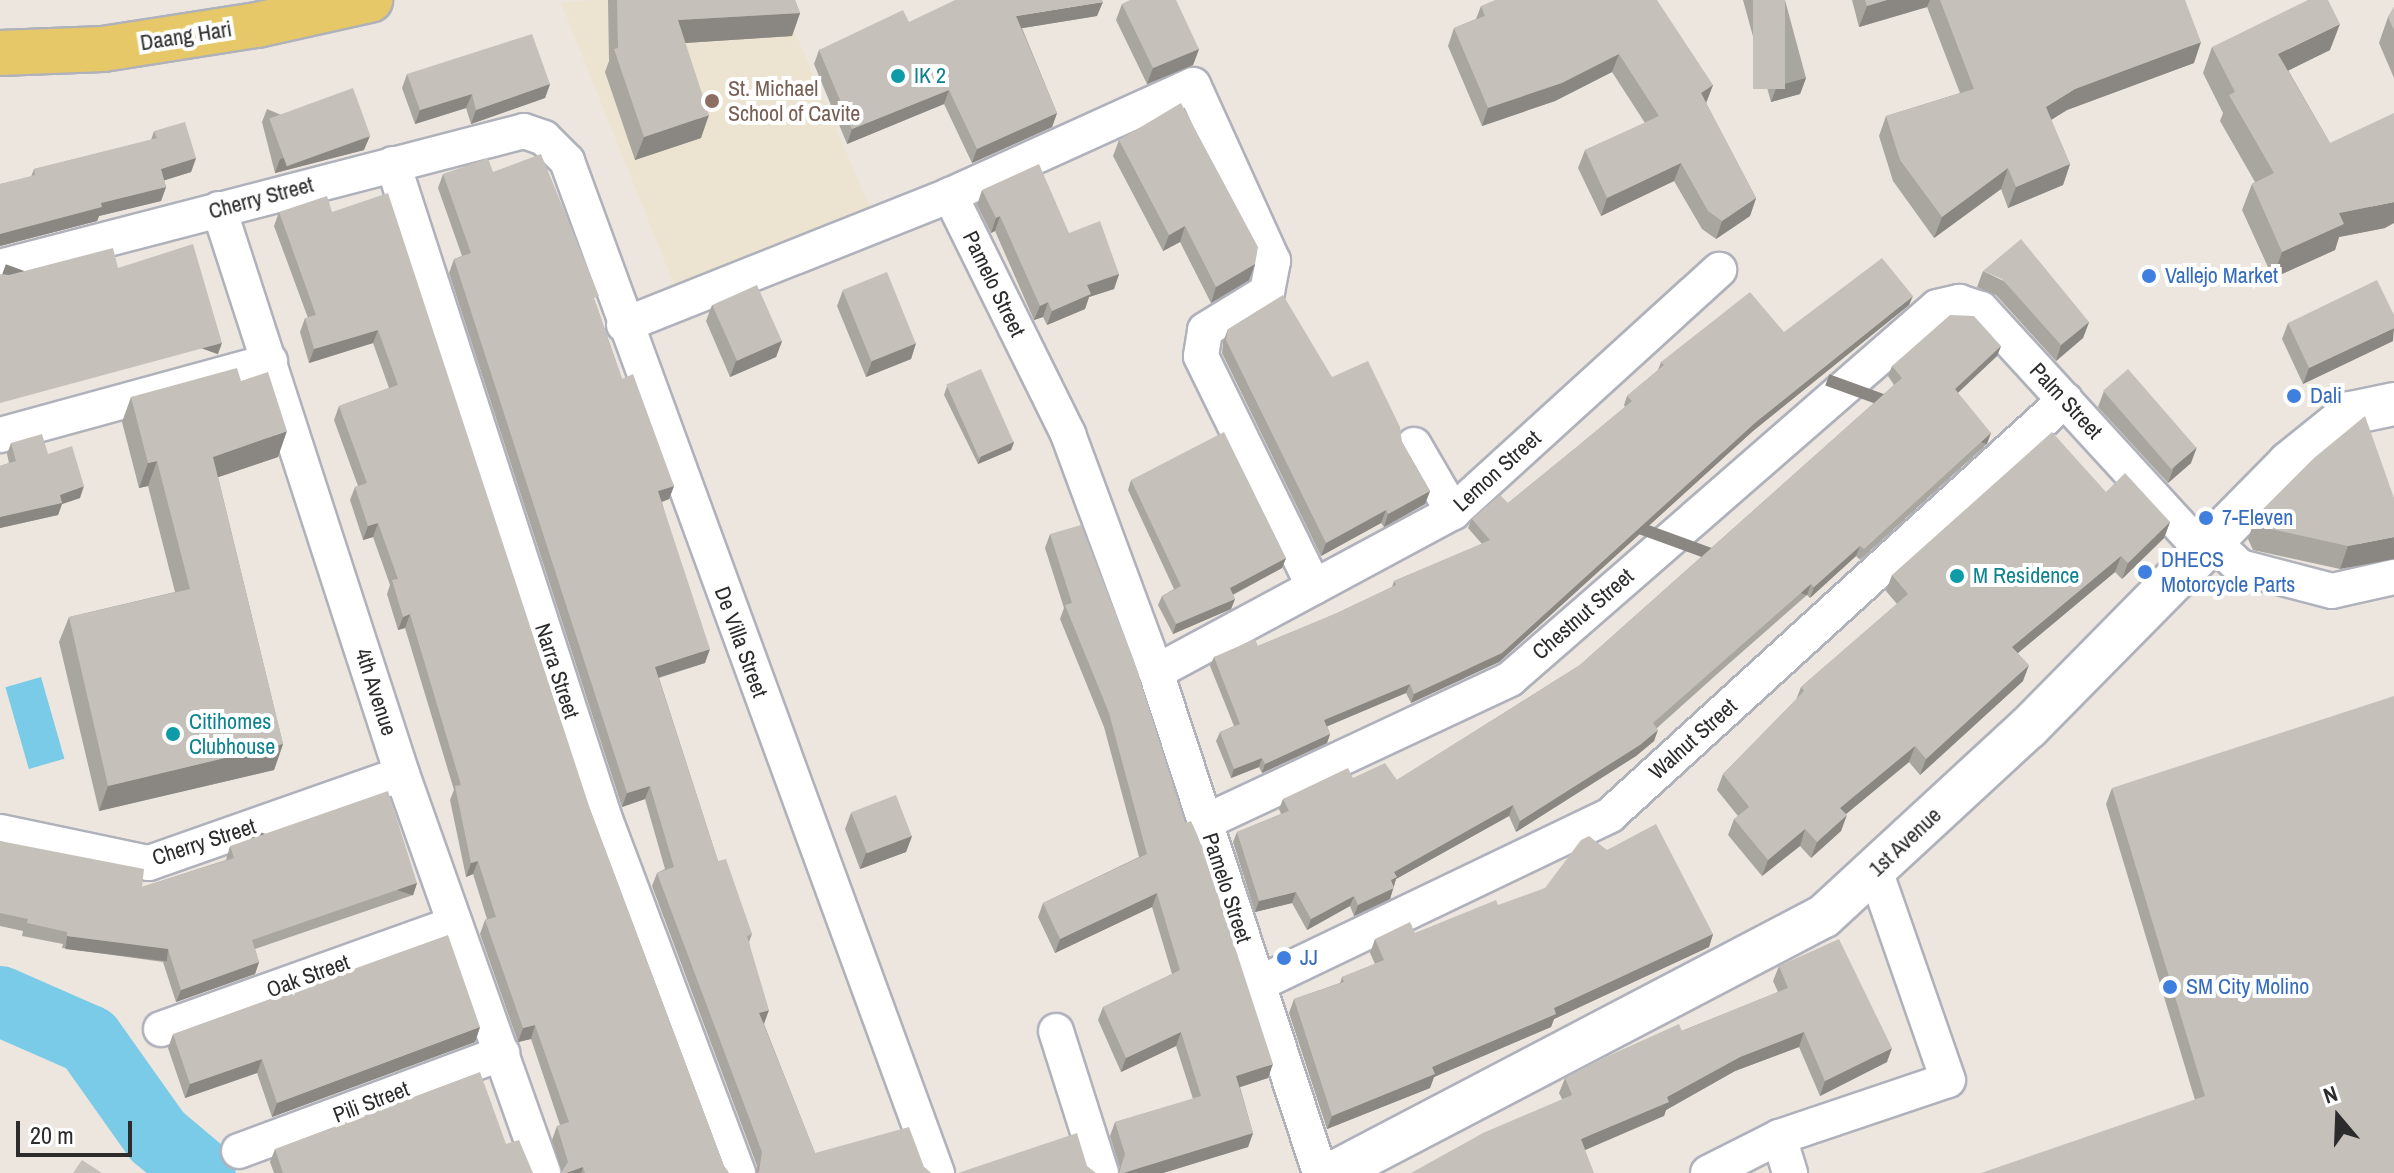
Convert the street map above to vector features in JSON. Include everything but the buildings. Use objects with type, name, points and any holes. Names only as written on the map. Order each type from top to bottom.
[{"type":"main road","name":"Daang Hari","points":[[0,53],[103,49],[257,25],[370,0]]},
{"type":"street","points":[[624,325],[950,195],[1193,85],[1273,261],[1267,292],[1205,330],[1201,356],[1314,587]]},
{"type":"street","name":"Cherry Street","points":[[0,267],[524,131]]},
{"type":"street","name":"De Villa Street","points":[[524,131],[544,138],[567,161],[624,325],[937,1173]]},
{"type":"street","name":"Narra Street","points":[[393,164],[605,819],[738,1173]]},
{"type":"street","name":"Pamelo Street","points":[[950,195],[1068,434],[1156,672],[1320,1173]]},
{"type":"street","name":"4th Avenue","points":[[219,209],[402,774],[543,1173]]},
{"type":"street","name":"Lemon Street","points":[[1156,672],[1453,512],[1719,270]]},
{"type":"street","name":"Palm Street","points":[[1910,328],[1937,307],[1959,302],[1981,309],[2065,400],[2210,547],[2240,567],[2332,591],[2394,577]]},
{"type":"street","name":"Chestnut Street","points":[[1205,822],[1510,679],[1910,328]]},
{"type":"street","points":[[0,435],[270,361]]},
{"type":"street","name":"Walnut Street","points":[[1258,984],[1610,815],[2065,400]]},
{"type":"street","name":"1st Avenue","points":[[1333,1173],[1824,916],[2028,728],[2210,547],[2289,463],[2351,413],[2394,404]]},
{"type":"street","points":[[1414,445],[1453,512]]},
{"type":"street","name":"Cherry Street","points":[[0,832],[149,863],[402,774]]},
{"type":"street","points":[[1708,1173],[1779,1137],[1948,1080],[1875,870]]},
{"type":"street","name":"Oak Street","points":[[161,1029],[455,924]]},
{"type":"street","points":[[1056,1031],[1101,1173]]},
{"type":"street","name":"Pili Street","points":[[239,1151],[502,1053]]},
{"type":"street","points":[[1779,1137],[1790,1173]]},
{"type":"shaded area","name":"St. Michael School of Cavite","points":[[591,0],[781,0],[870,208],[680,299],[561,3]]},
{"type":"water","points":[[41,677],[64,759],[29,769],[5,687]]},
{"type":"waterway","points":[[0,1001],[89,1040],[157,1136],[201,1173]]},
{"type":"place","name":"IK 2","points":[[898,76]]},
{"type":"place","name":"St. Michael School of Cavite","points":[[712,101]]},
{"type":"place","name":"Vallejo Market","points":[[2149,276]]},
{"type":"place","name":"Dali","points":[[2294,396]]},
{"type":"place","name":"7-Eleven","points":[[2206,518]]},
{"type":"place","name":"DHECS Motorcycle Parts","points":[[2145,572]]},
{"type":"place","name":"M Residence","points":[[1957,576]]},
{"type":"place","name":"Citihomes Clubhouse","points":[[173,734]]},
{"type":"place","name":"JJ","points":[[1284,958]]},
{"type":"place","name":"SM City Molino","points":[[2170,987]]}]
